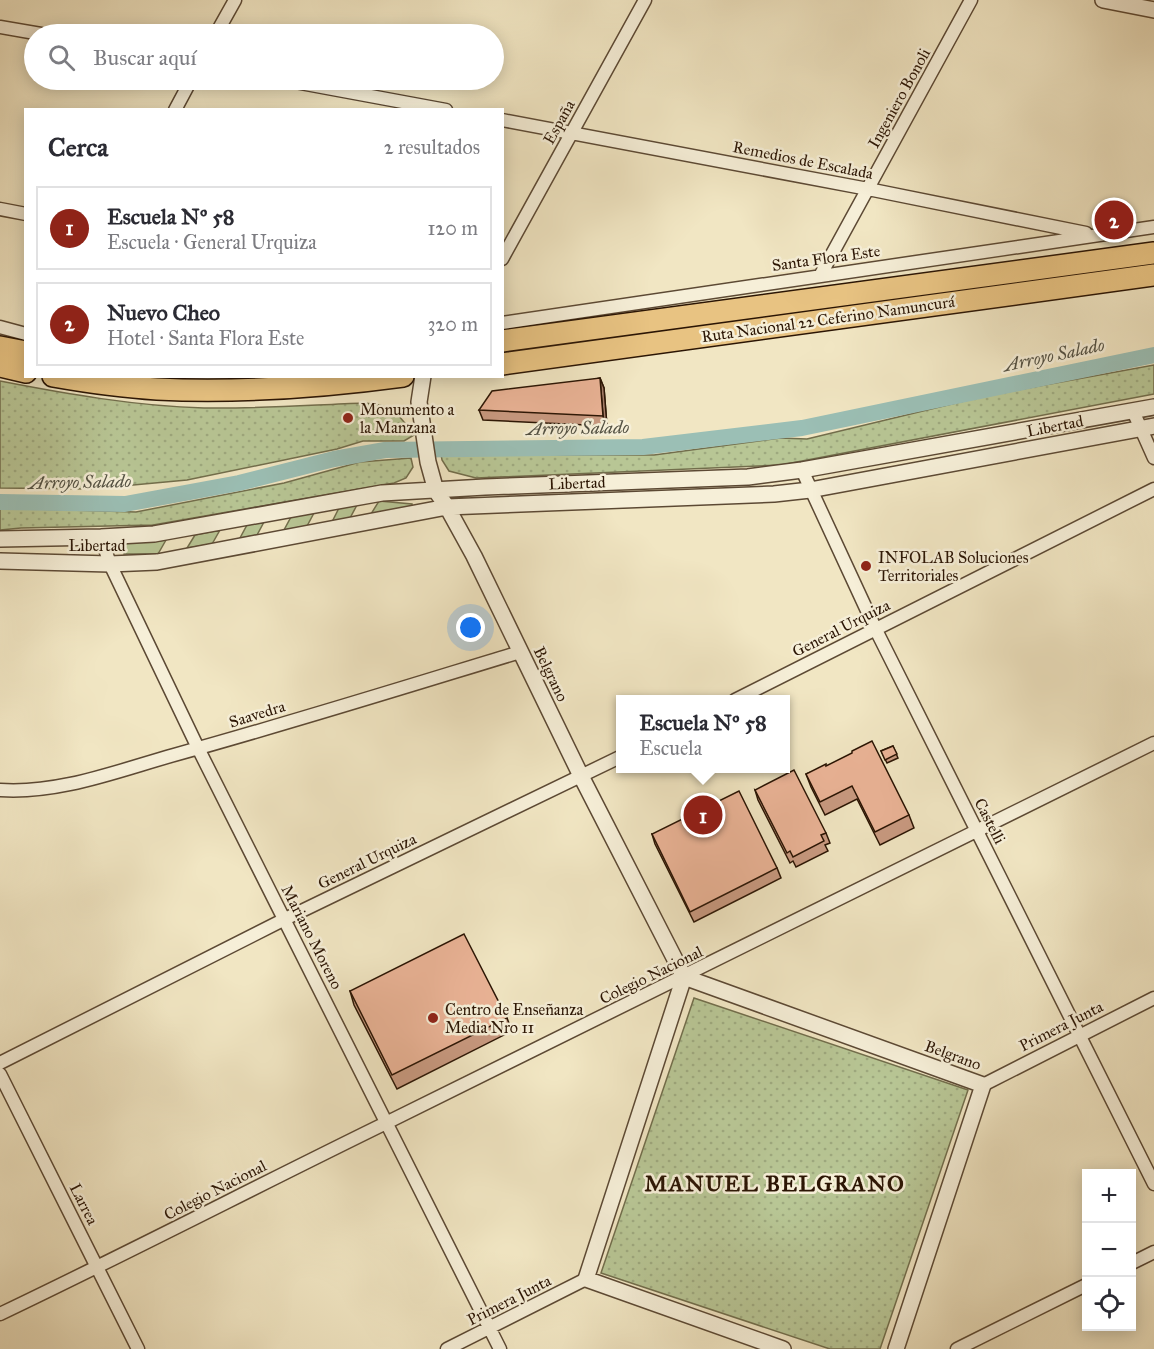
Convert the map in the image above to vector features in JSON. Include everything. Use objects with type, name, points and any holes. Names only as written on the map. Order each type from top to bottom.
[{"type":"highway","name":"Ruta Nacional 22 Ceferino Namuncurá","points":[[504,341],[1154,253]]},
{"type":"highway","name":"Ruta Nacional 22 Ceferino Namuncurá","points":[[504,364],[1154,275]]},
{"type":"highway","points":[[0,347],[24,352]]},
{"type":"highway","points":[[0,366],[24,372]]},
{"type":"highway","points":[[66,378],[118,386],[195,390],[290,388],[384,378]]},
{"type":"street","points":[[222,24],[235,0]]},
{"type":"street","name":"España","points":[[504,255],[645,0]]},
{"type":"street","name":"Ingeniero Bonoli","points":[[820,276],[972,0]]},
{"type":"street","points":[[1103,0],[1154,10]]},
{"type":"street","points":[[0,27],[24,31]]},
{"type":"street","points":[[176,108],[186,90]]},
{"type":"street","points":[[338,90],[435,108]]},
{"type":"street","name":"Remedios de Escalada","points":[[504,120],[868,189],[1096,235]]},
{"type":"street","points":[[0,209],[24,214]]},
{"type":"street","name":"Santa Flora Este","points":[[504,323],[1154,227]]},
{"type":"street","points":[[0,327],[24,333]]},
{"type":"street","name":"Belgrano","points":[[423,378],[419,402],[428,462],[436,491],[474,556],[580,776],[684,977],[983,1085],[896,1349]]},
{"type":"street","name":"Libertad","points":[[0,538],[154,534],[382,493],[748,477],[802,470],[1154,407]]},
{"type":"street","points":[[1133,411],[1147,427],[1154,458]]},
{"type":"street","name":"Libertad","points":[[0,561],[110,564],[157,562],[447,507],[774,494],[810,490],[1147,427]]},
{"type":"street","name":"Castelli","points":[[802,470],[876,630],[1154,1184]]},
{"type":"street","name":"General Urquiza","points":[[743,695],[1154,489]]},
{"type":"street","name":"Mariano Moreno","points":[[101,537],[110,564],[198,748],[500,1349]]},
{"type":"street","name":"Saavedra","points":[[0,790],[26,792],[63,786],[520,652]]},
{"type":"street","name":"Colegio Nacional","points":[[0,1314],[98,1268],[1154,743]]},
{"type":"street","name":"General Urquiza","points":[[0,1063],[285,919],[616,759]]},
{"type":"street","points":[[684,977],[585,1280],[783,1349]]},
{"type":"street","name":"Primera Junta","points":[[983,1085],[1154,998]]},
{"type":"street","name":"Larrea","points":[[0,1074],[138,1349]]},
{"type":"street","points":[[1136,1261],[1154,1252]]},
{"type":"street","name":"Primera Junta","points":[[447,1349],[585,1280]]},
{"type":"street","points":[[957,1349],[1082,1288]]},
{"type":"green space","points":[[1154,365],[1154,394],[781,465],[476,478],[449,471],[442,460],[440,449],[486,455],[654,455],[780,438],[807,439],[985,396]]},
{"type":"green space","points":[[0,381],[101,399],[178,407],[244,408],[374,404],[394,411],[414,435],[404,441],[363,441],[337,449],[187,480],[90,489],[0,488]]},
{"type":"green space","points":[[411,458],[413,467],[406,478],[394,483],[153,525],[0,530],[0,508],[136,512],[284,483],[360,462]]},
{"type":"green space","points":[[379,501],[412,504],[412,507],[371,514]]},
{"type":"green space","points":[[357,505],[350,518],[332,522],[339,508]]},
{"type":"green space","points":[[314,513],[307,526],[284,530],[291,517]]},
{"type":"green space","points":[[264,522],[257,535],[240,538],[247,525]]},
{"type":"green space","points":[[220,530],[212,544],[187,548],[195,535]]},
{"type":"green space","points":[[166,540],[158,554],[124,554],[124,542]]},
{"type":"green space","points":[[694,998],[968,1090],[880,1349],[830,1349],[601,1273]]},
{"type":"building","points":[[600,378],[603,416],[479,410],[492,391]]},
{"type":"building","points":[[872,741],[909,815],[875,832],[852,786],[820,802],[806,774]]},
{"type":"building","points":[[893,746],[897,754],[885,760],[881,751]]},
{"type":"building","points":[[794,770],[826,833],[821,835],[824,841],[793,857],[790,851],[787,853],[755,790]]},
{"type":"building","points":[[739,791],[777,868],[690,912],[652,834]]},
{"type":"building","name":"Centro de Enseñanza Media Nro 11","points":[[464,934],[507,1018],[392,1075],[350,991]]},
{"type":"waterway","name":"Arroyo Salado","points":[[0,502],[125,504],[239,483],[334,459],[385,450],[643,447],[802,428],[1154,355]]},
{"type":"place","name":"Nuevo Cheo","points":[[1114,220]]},
{"type":"place","name":"Monumento a la Manzana","points":[[348,418]]},
{"type":"place","name":"INFOLAB Soluciones Territoriales","points":[[866,566]]},
{"type":"place","name":"Escuela Nº 58","points":[[703,815]]},
{"type":"place","name":"Centro de Enseñanza Media Nro 11","points":[[433,1018]]},
{"type":"district","name":"MANUEL BELGRANO","points":[[775,1183]]}]
